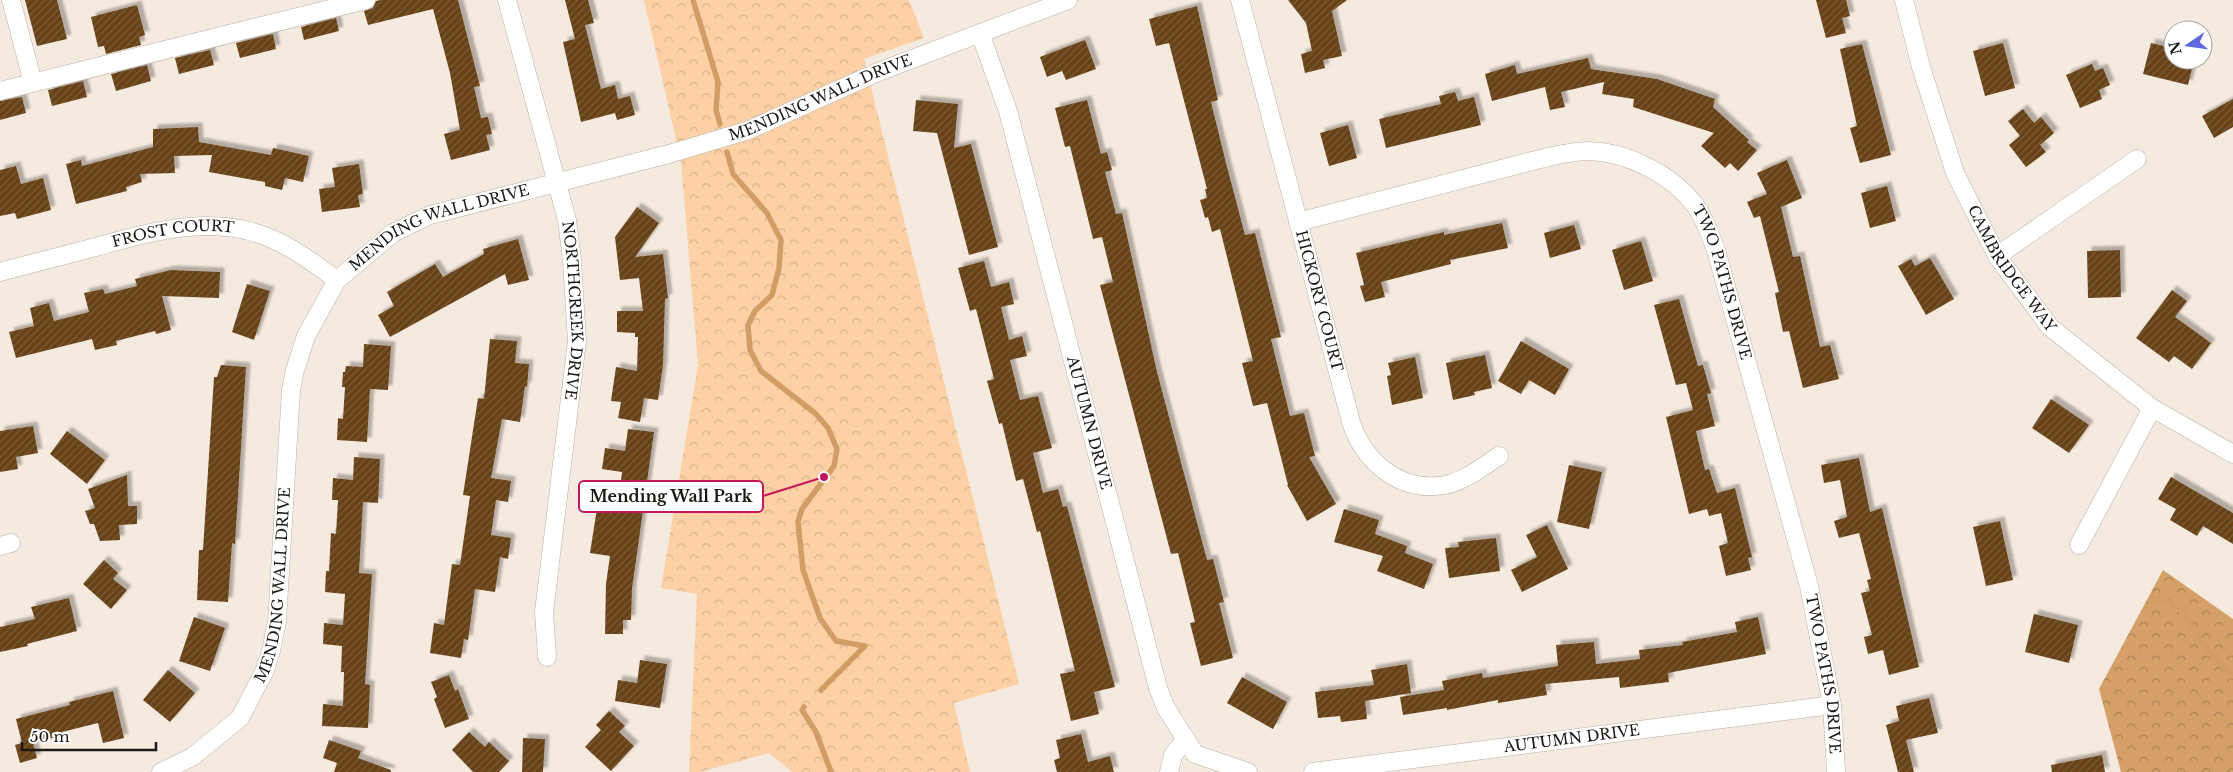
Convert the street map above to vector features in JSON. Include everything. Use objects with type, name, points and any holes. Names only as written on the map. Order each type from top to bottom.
[{"type":"street","points":[[11,0],[33,83]]},
{"type":"street","points":[[0,91],[366,0]]},
{"type":"street","name":"NORTHCREEK DRIVE","points":[[507,0],[567,220],[572,260],[577,340],[544,612],[547,657]]},
{"type":"street","name":"MENDING WALL DRIVE","points":[[161,772],[192,757],[240,718],[265,670],[277,621],[291,390],[295,370],[306,336],[337,280],[393,232],[446,210],[669,154],[749,130],[878,72],[1068,0]]},
{"type":"street","name":"HICKORY COURT","points":[[1240,0],[1356,436],[1368,456],[1386,473],[1403,482],[1432,486],[1445,485],[1475,473],[1499,456]]},
{"type":"street","name":"CAMBRIDGE WAY","points":[[1904,0],[1922,67],[1955,174],[1997,256],[2050,326],[2152,408],[2233,454]]},
{"type":"street","name":"AUTUMN DRIVE","points":[[980,33],[1008,111],[1158,688],[1166,708],[1195,754],[1216,767],[1248,772]]},
{"type":"street","name":"TWO PATHS DRIVE","points":[[1298,222],[1573,152],[1610,154],[1653,169],[1695,205],[1706,224],[1716,250],[1809,586],[1832,705],[1836,772]]},
{"type":"street","points":[[1997,256],[2137,159]]},
{"type":"street","name":"FROST COURT","points":[[0,272],[153,232],[203,226],[223,226],[269,238],[305,257],[337,280]]},
{"type":"street","points":[[2079,545],[2152,408]]},
{"type":"street","name":"AUTUMN DRIVE","points":[[1313,772],[1832,705]]},
{"type":"street","points":[[1169,772],[1173,755],[1186,740]]},
{"type":"green space","points":[[644,0],[909,0],[924,38],[864,59],[1019,684],[954,703],[970,772],[792,772],[769,753],[700,772],[689,772],[697,594],[661,588],[698,365],[681,161]]},
{"type":"green space","points":[[2163,570],[2233,619],[2233,772],[2121,772],[2099,689]]},
{"type":"building","points":[[25,0],[57,0],[67,39],[37,46]]},
{"type":"building","points":[[458,0],[480,86],[474,87],[481,118],[488,117],[492,134],[486,135],[490,150],[451,160],[444,134],[460,130],[450,73],[433,9],[368,25],[364,11],[373,8],[376,1]]},
{"type":"building","points":[[565,0],[588,0],[594,23],[585,25],[601,89],[615,85],[618,99],[630,96],[635,115],[617,120],[615,113],[581,122],[563,42],[575,39]]},
{"type":"building","points":[[1288,0],[1347,0],[1332,11],[1342,56],[1323,60],[1325,68],[1305,73],[1301,54],[1312,51],[1306,23]]},
{"type":"building","points":[[1816,0],[1846,0],[1850,16],[1842,18],[1846,33],[1826,38]]},
{"type":"building","points":[[137,5],[145,35],[139,37],[141,45],[106,54],[104,46],[98,47],[91,17]]},
{"type":"building","points":[[1197,6],[1218,100],[1211,102],[1226,163],[1245,235],[1255,233],[1281,337],[1271,339],[1290,416],[1304,413],[1315,456],[1309,457],[1336,504],[1307,521],[1287,485],[1267,403],[1253,406],[1242,363],[1253,361],[1220,229],[1212,232],[1208,217],[1205,218],[1200,200],[1207,198],[1205,189],[1207,189],[1169,43],[1156,46],[1149,19]]},
{"type":"building","points":[[336,18],[339,31],[304,40],[301,27]]},
{"type":"building","points":[[273,34],[276,49],[240,58],[236,43]]},
{"type":"building","points":[[1085,40],[1096,69],[1066,80],[1062,71],[1047,77],[1040,57]]},
{"type":"building","points":[[2003,43],[2015,88],[1985,96],[1973,51]]},
{"type":"building","points":[[2151,43],[2163,46],[2163,70],[2192,70],[2188,85],[2143,74]]},
{"type":"building","points":[[1862,44],[1891,155],[1860,163],[1850,128],[1857,126],[1840,49]]},
{"type":"building","points":[[210,50],[214,65],[179,74],[175,58]]},
{"type":"building","points":[[1588,58],[1591,69],[1657,79],[1715,99],[1713,107],[1749,140],[1747,142],[1757,150],[1738,171],[1730,163],[1725,168],[1701,146],[1714,133],[1633,107],[1634,99],[1602,94],[1604,82],[1561,92],[1565,107],[1550,110],[1545,87],[1492,101],[1485,74],[1515,65],[1517,74]]},
{"type":"building","points":[[2092,64],[2095,71],[2103,68],[2110,85],[2099,90],[2102,99],[2080,108],[2066,75]]},
{"type":"building","points":[[147,65],[151,81],[116,91],[111,74]]},
{"type":"building","points":[[83,81],[87,97],[52,106],[48,90]]},
{"type":"building","points":[[1455,92],[1458,101],[1474,97],[1481,125],[1386,148],[1379,119],[1441,104],[1439,96]]},
{"type":"building","points":[[22,97],[26,113],[0,120],[0,101]]},
{"type":"building","points":[[2233,99],[2233,127],[2214,138],[2202,116]]},
{"type":"building","points":[[916,100],[958,104],[954,148],[971,144],[998,247],[969,255],[937,133],[913,131]]},
{"type":"building","points":[[1087,100],[1101,154],[1107,152],[1112,170],[1105,172],[1116,214],[1122,213],[1157,372],[1207,560],[1213,559],[1224,602],[1219,603],[1233,658],[1201,666],[1190,623],[1195,622],[1178,553],[1171,554],[1100,285],[1113,282],[1102,237],[1093,239],[1070,146],[1065,147],[1055,108]]},
{"type":"building","points":[[2023,109],[2034,123],[2041,117],[2054,133],[2040,145],[2046,152],[2026,167],[2009,145],[2020,136],[2008,121]]},
{"type":"building","points":[[1348,125],[1357,158],[1329,166],[1320,133]]},
{"type":"building","points":[[198,127],[199,142],[271,155],[273,148],[309,156],[303,182],[285,178],[282,190],[265,186],[265,182],[209,172],[212,155],[174,156],[175,173],[140,174],[142,182],[126,187],[127,191],[76,204],[66,164],[81,160],[82,166],[153,147],[153,129]]},
{"type":"building","points":[[1787,160],[1802,198],[1781,207],[1793,257],[1800,256],[1820,347],[1830,345],[1839,379],[1803,388],[1789,331],[1783,332],[1775,293],[1779,292],[1760,216],[1754,218],[1747,202],[1767,194],[1757,173]]},
{"type":"building","points":[[359,164],[363,194],[358,195],[360,207],[322,212],[319,189],[335,187],[332,168]]},
{"type":"building","points":[[16,166],[21,184],[43,178],[51,210],[17,219],[15,213],[0,216],[0,170]]},
{"type":"building","points":[[1887,186],[1896,221],[1870,228],[1861,193]]},
{"type":"building","points":[[637,207],[659,223],[635,257],[663,254],[668,298],[665,299],[663,365],[658,400],[644,398],[640,422],[618,418],[621,402],[611,401],[616,367],[637,371],[638,337],[635,337],[635,333],[617,332],[617,311],[643,311],[639,278],[620,280],[615,237]]},
{"type":"building","points":[[1502,223],[1508,248],[1450,260],[1451,264],[1381,282],[1385,297],[1365,302],[1360,286],[1364,285],[1356,253],[1444,232],[1444,235]]},
{"type":"building","points":[[1574,225],[1581,249],[1550,258],[1544,233]]},
{"type":"building","points":[[518,239],[529,280],[508,285],[505,274],[390,337],[378,315],[394,306],[387,292],[435,264],[443,277],[484,254],[483,249]]},
{"type":"building","points":[[1641,241],[1653,281],[1624,290],[1612,250]]},
{"type":"building","points":[[2120,250],[2121,297],[2088,298],[2087,251]]},
{"type":"building","points":[[1930,258],[1954,299],[1926,315],[1898,266],[1911,259],[1915,266]]},
{"type":"building","points":[[984,261],[991,287],[1009,282],[1014,304],[1001,307],[1009,340],[1022,336],[1027,356],[1010,360],[1020,400],[1038,396],[1052,448],[1033,453],[1043,493],[1058,489],[1063,507],[1067,506],[1115,687],[1094,692],[1099,714],[1071,721],[1060,674],[1075,671],[1040,531],[1037,532],[1023,479],[1016,481],[1002,423],[999,424],[987,381],[994,379],[976,309],[970,311],[958,268]]},
{"type":"building","points":[[171,270],[220,272],[219,298],[162,296],[171,330],[156,334],[155,331],[116,341],[117,345],[95,350],[92,339],[16,358],[9,332],[34,326],[30,308],[49,303],[54,321],[89,312],[84,293],[103,289],[105,294],[137,286],[135,279]]},
{"type":"building","points":[[247,284],[270,291],[254,340],[232,332]]},
{"type":"building","points":[[2172,290],[2187,301],[2175,317],[2211,343],[2192,369],[2174,356],[2169,362],[2136,338]]},
{"type":"building","points":[[1679,299],[1698,366],[1703,365],[1711,393],[1707,394],[1715,426],[1696,431],[1705,470],[1709,469],[1717,493],[1735,488],[1752,557],[1748,558],[1751,570],[1726,576],[1719,546],[1728,543],[1721,513],[1709,516],[1707,509],[1689,514],[1666,417],[1693,410],[1686,383],[1676,385],[1654,305]]},
{"type":"building","points":[[490,339],[517,341],[515,363],[529,364],[527,387],[525,386],[520,422],[502,419],[491,478],[511,481],[508,502],[496,500],[491,535],[511,538],[508,559],[500,557],[495,592],[475,589],[468,640],[464,639],[461,658],[430,653],[434,623],[444,625],[452,564],[460,565],[470,496],[463,495],[478,398],[484,399]]},
{"type":"building","points":[[1521,341],[1569,369],[1555,395],[1529,380],[1521,394],[1498,381]]},
{"type":"building","points":[[364,344],[391,346],[388,390],[370,389],[367,442],[337,440],[338,418],[343,419],[345,387],[342,387],[343,372],[345,372],[346,366],[363,367]]},
{"type":"building","points":[[1485,355],[1492,388],[1474,392],[1475,395],[1453,400],[1446,363]]},
{"type":"building","points":[[1415,357],[1423,398],[1392,405],[1387,376],[1391,375],[1388,363]]},
{"type":"building","points":[[221,365],[246,367],[235,544],[232,543],[228,602],[197,600],[199,550],[203,550],[214,377],[217,377]]},
{"type":"building","points":[[2051,399],[2089,425],[2069,453],[2032,428]]},
{"type":"building","points":[[33,426],[38,453],[16,457],[18,469],[0,472],[0,431]]},
{"type":"building","points":[[628,429],[654,432],[632,589],[631,620],[623,620],[623,634],[605,634],[606,584],[610,556],[590,553],[598,502],[618,504],[622,472],[602,469],[605,448],[625,451]]},
{"type":"building","points":[[67,431],[105,460],[87,484],[50,454]]},
{"type":"building","points":[[354,457],[380,459],[378,503],[363,502],[359,573],[372,574],[365,684],[370,685],[368,728],[322,726],[323,704],[343,706],[344,672],[341,672],[342,646],[323,644],[324,623],[343,625],[345,594],[325,592],[326,571],[329,571],[331,533],[336,534],[338,500],[332,500],[333,478],[353,480]]},
{"type":"building","points":[[1859,458],[1870,512],[1882,508],[1919,667],[1889,675],[1883,650],[1868,654],[1864,637],[1872,635],[1861,593],[1870,591],[1867,580],[1871,579],[1859,533],[1839,538],[1834,521],[1847,517],[1840,480],[1824,483],[1821,465]]},
{"type":"building","points":[[1569,465],[1602,472],[1589,529],[1557,522]]},
{"type":"building","points":[[127,475],[128,506],[137,506],[137,524],[119,525],[120,540],[100,541],[94,524],[90,524],[85,511],[95,508],[88,489]]},
{"type":"building","points":[[2171,477],[2233,513],[2233,544],[2203,526],[2197,536],[2170,520],[2176,509],[2158,499]]},
{"type":"building","points":[[1344,509],[1379,520],[1375,534],[1407,546],[1405,553],[1433,564],[1424,589],[1377,571],[1383,556],[1334,542]]},
{"type":"building","points":[[2000,521],[2013,580],[1986,586],[1973,527]]},
{"type":"building","points":[[1547,525],[1568,569],[1522,592],[1511,570],[1537,557],[1526,535]]},
{"type":"building","points":[[1496,538],[1500,571],[1449,578],[1445,548],[1459,547],[1458,542]]},
{"type":"building","points":[[104,560],[118,573],[113,579],[127,590],[111,609],[83,584]]},
{"type":"building","points":[[69,598],[77,631],[27,644],[28,646],[0,652],[0,627],[35,619],[31,607]]},
{"type":"building","points":[[2034,614],[2078,625],[2069,663],[2025,652]]},
{"type":"building","points":[[194,617],[225,628],[210,671],[179,661]]},
{"type":"building","points":[[1758,617],[1766,654],[1668,673],[1669,682],[1620,688],[1619,677],[1545,684],[1547,695],[1498,703],[1498,700],[1447,710],[1447,708],[1403,715],[1400,697],[1444,690],[1442,681],[1482,673],[1483,678],[1558,666],[1556,645],[1594,642],[1596,664],[1640,659],[1639,650],[1683,645],[1682,642],[1737,632],[1735,622]]},
{"type":"building","points":[[640,660],[667,664],[660,708],[615,701],[618,680],[637,683]]},
{"type":"building","points":[[1407,664],[1411,693],[1365,701],[1367,719],[1341,722],[1340,716],[1318,718],[1315,692],[1374,685],[1371,670]]},
{"type":"building","points":[[168,670],[195,693],[170,722],[143,700]]},
{"type":"building","points":[[449,675],[455,691],[458,689],[469,719],[445,728],[434,699],[437,697],[431,682]]},
{"type":"building","points":[[1242,677],[1287,702],[1273,729],[1227,703]]},
{"type":"building","points":[[113,691],[124,738],[103,743],[98,723],[62,732],[63,735],[33,743],[37,758],[20,763],[15,745],[22,743],[16,719],[70,705],[69,702]]},
{"type":"building","points":[[1929,698],[1938,733],[1906,740],[1914,772],[1898,772],[1886,725],[1899,721],[1896,706]]},
{"type":"building","points":[[609,711],[625,726],[619,732],[634,746],[611,771],[585,747],[601,730],[596,725]]},
{"type":"building","points":[[469,732],[485,747],[489,742],[509,761],[499,772],[473,772],[452,750]]},
{"type":"building","points":[[1081,734],[1088,762],[1110,756],[1114,772],[1057,772],[1054,760],[1060,758],[1056,740]]},
{"type":"building","points":[[523,738],[545,739],[543,772],[522,772]]},
{"type":"building","points":[[329,740],[361,751],[358,758],[391,770],[391,772],[334,772],[337,763],[323,758]]},
{"type":"building","points":[[2102,755],[2105,772],[2052,772],[2051,765]]},
{"type":"waterway","points":[[693,0],[718,82],[716,110],[720,124]]},
{"type":"waterway","points":[[727,152],[733,174],[767,213],[781,240],[779,268],[772,295],[755,311],[748,325],[750,350],[761,371],[816,414],[828,428],[837,449],[834,466],[802,509],[798,522],[803,570],[820,618],[836,641],[865,646],[821,690]]},
{"type":"waterway","points":[[2152,598],[2165,601],[2182,612],[2211,654],[2233,676]]},
{"type":"waterway","points":[[804,707],[802,710],[816,732],[831,772]]},
{"type":"place","name":"Mending Wall Park","points":[[824,477]]}]
